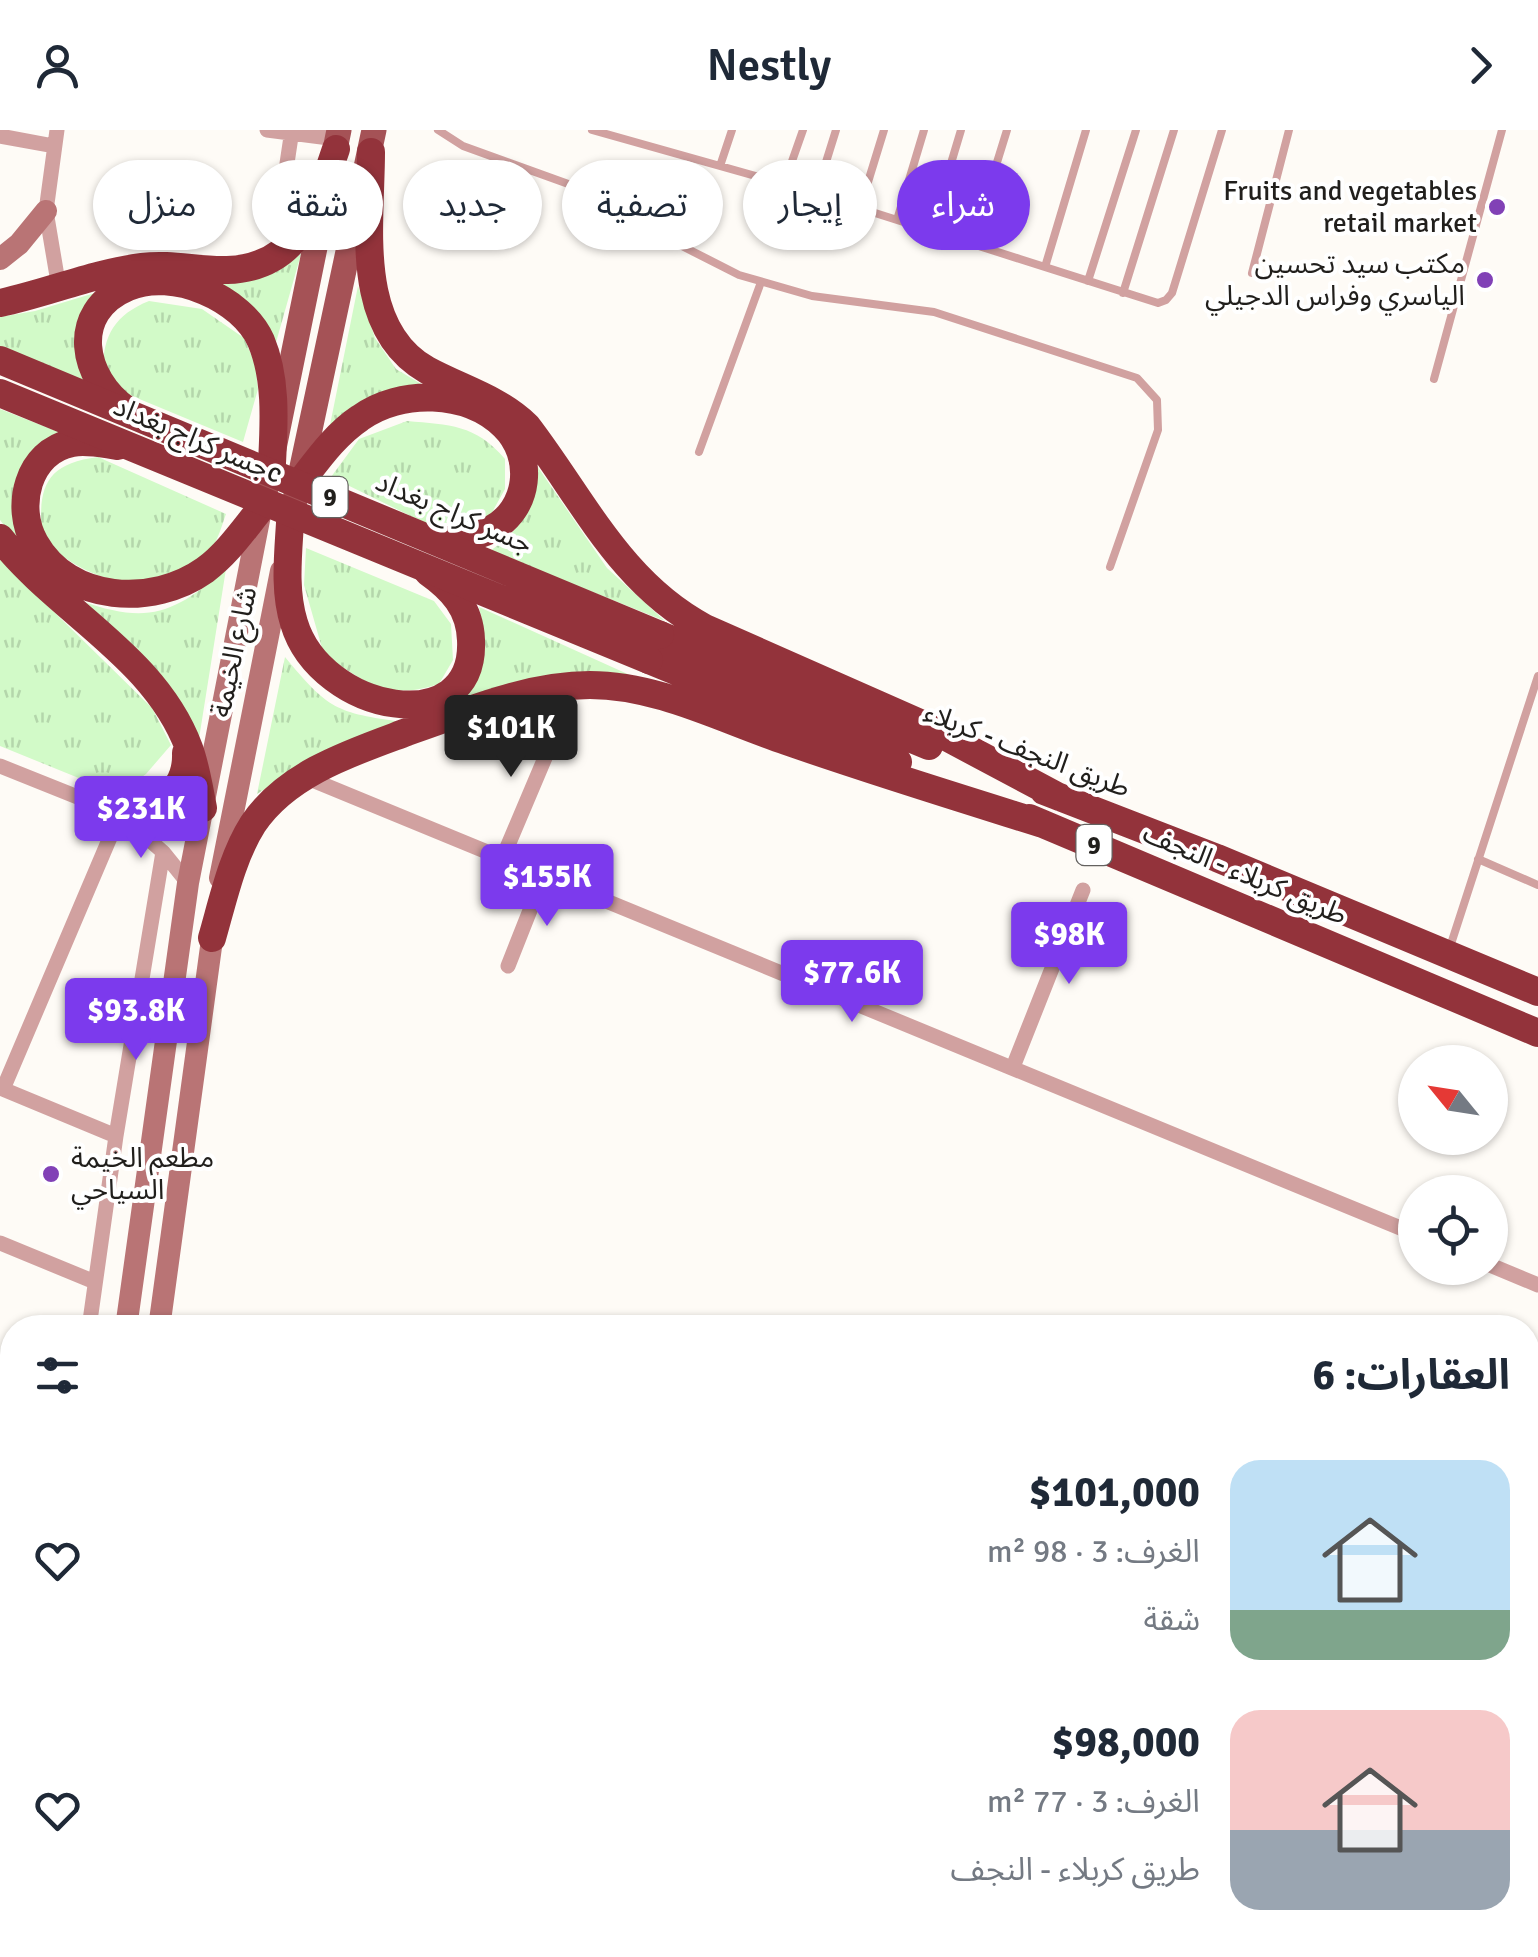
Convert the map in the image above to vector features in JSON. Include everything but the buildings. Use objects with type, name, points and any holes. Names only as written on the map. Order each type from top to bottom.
[{"type":"highway","points":[[0,303],[145,266],[226,270],[259,265],[286,250],[299,236],[320,195],[337,139]]},
{"type":"highway","points":[[372,141],[372,268],[383,327],[393,342],[420,365],[482,394],[527,426],[601,536],[647,586],[684,617],[705,628],[920,723],[1059,797]]},
{"type":"highway","points":[[148,423],[114,401],[100,386],[89,363],[88,337],[97,314],[111,298],[142,282],[171,284],[210,294],[250,323],[267,358],[273,399],[272,463]]},
{"type":"highway","name":"جسر كراج بغداد","points":[[0,360],[438,541],[655,648]]},
{"type":"highway","name":"جسر كراج بغدادc","points":[[0,393],[426,570],[655,648]]},
{"type":"highway","points":[[302,480],[340,435],[373,410],[414,398],[456,401],[481,410],[504,426],[522,456],[521,496],[515,508],[497,525],[473,536],[438,541]]},
{"type":"highway","points":[[139,450],[86,442],[59,447],[31,476],[24,502],[28,529],[34,542],[60,570],[109,593],[127,596],[160,591],[193,578],[225,552],[262,507]]},
{"type":"highway","points":[[290,523],[287,571],[293,622],[310,657],[344,688],[390,703],[418,704],[454,688],[464,675],[470,661],[469,620],[456,595],[426,570]]},
{"type":"highway","points":[[0,538],[156,691],[182,732],[200,794]]},
{"type":"highway","name":"طريق النجف - کربلاء","points":[[655,648],[858,718],[1538,992]]},
{"type":"highway","name":"طريق کربلاء - النجف","points":[[655,648],[1046,826],[1538,1033]]},
{"type":"highway","points":[[212,938],[228,884],[254,822],[274,800],[306,776],[363,748],[521,694],[593,685],[656,695],[869,770],[1046,826]]},
{"type":"highway","points":[[153,808],[167,799],[187,768],[182,732]]},
{"type":"main road","points":[[262,507],[337,139]]},
{"type":"main road","points":[[290,523],[372,141]]},
{"type":"street","points":[[267,130],[337,139]]},
{"type":"street","points":[[288,160],[292,132]]},
{"type":"street","points":[[0,136],[55,138],[46,210],[59,288]]},
{"type":"street","points":[[0,259],[19,244],[46,210]]},
{"type":"street","name":"شارع الخيمة","points":[[128,1315],[200,794],[214,748],[262,507]]},
{"type":"street","name":"شارع الخيمة","points":[[161,1315],[232,810],[290,523]]},
{"type":"street","points":[[503,858],[561,720]]},
{"type":"street","points":[[0,766],[120,814],[164,852],[188,883]]},
{"type":"street","points":[[306,776],[1398,1227]]},
{"type":"street","points":[[120,814],[200,794]]},
{"type":"street","points":[[116,1136],[2,1089],[120,814]]},
{"type":"street","points":[[91,1315],[116,1136],[164,852]]},
{"type":"street","points":[[508,966],[544,874]]},
{"type":"street","points":[[1013,1067],[1083,890]]},
{"type":"street","points":[[1492,1014],[1538,1044]]},
{"type":"street","points":[[0,1243],[96,1282]]},
{"type":"street","points":[[1508,1272],[1538,1285]]},
{"type":"lane","points":[[438,130],[463,146],[621,203],[698,256],[760,282],[838,300],[934,312],[1128,374],[1145,384],[1157,400],[1158,430],[1110,567]]},
{"type":"lane","points":[[592,130],[699,160]]},
{"type":"lane","points":[[722,160],[732,130]]},
{"type":"lane","points":[[792,160],[803,130]]},
{"type":"lane","points":[[827,160],[836,130]]},
{"type":"lane","points":[[875,160],[884,130]]},
{"type":"lane","points":[[915,160],[924,130]]},
{"type":"lane","points":[[952,160],[961,130]]},
{"type":"lane","points":[[998,160],[1008,130]]},
{"type":"lane","points":[[1045,266],[1086,130]]},
{"type":"lane","points":[[1088,281],[1136,130]]},
{"type":"lane","points":[[1123,293],[1174,130]]},
{"type":"lane","points":[[994,250],[1123,293],[1158,303],[1166,300],[1172,293],[1222,130]]},
{"type":"lane","points":[[1252,273],[1290,130]]},
{"type":"lane","points":[[1434,379],[1502,130]]},
{"type":"lane","points":[[877,214],[897,220]]},
{"type":"lane","points":[[698,452],[760,282]]},
{"type":"lane","points":[[1447,954],[1538,676]]},
{"type":"lane","points":[[1478,859],[1538,885]]},
{"type":"green space","points":[[301,254],[275,346],[202,286],[255,279],[277,271]]},
{"type":"green space","points":[[358,286],[375,338],[396,369],[433,391],[330,425]]},
{"type":"green space","points":[[108,289],[88,388],[0,351],[0,317]]},
{"type":"green space","points":[[149,301],[202,309],[244,338],[255,363],[258,389],[243,442],[120,391],[103,374],[112,329],[127,313]]},
{"type":"green space","points":[[0,409],[74,438],[33,471],[17,494],[14,508],[20,546],[0,520]]},
{"type":"green space","points":[[407,421],[461,428],[483,439],[505,459],[505,489],[490,516],[466,523],[425,523],[331,477],[359,439]]},
{"type":"green space","points":[[98,457],[226,514],[210,550],[169,577],[147,582],[102,577],[60,554],[42,538],[41,505],[48,481],[66,466]]},
{"type":"green space","points":[[535,463],[607,568],[665,621],[490,551],[512,533],[525,513]]},
{"type":"green space","points":[[306,548],[434,601],[451,624],[453,660],[439,684],[391,690],[366,681],[324,655],[304,585]]},
{"type":"green space","points":[[0,559],[152,708],[171,745],[146,774],[118,794],[0,746]]},
{"type":"green space","points":[[226,569],[198,745],[81,601],[124,612],[158,611],[190,597]]},
{"type":"green space","points":[[479,607],[643,681],[460,708],[475,681],[485,650]]},
{"type":"green space","points":[[285,657],[312,688],[335,706],[403,722],[320,754],[257,794]]},
{"type":"place","name":"Fruits and vegetables retail market","points":[[1497,207]]},
{"type":"place","name":"مكتب سيد تحسين الياسري وفراس الدجيلي","points":[[1485,280]]},
{"type":"place","name":"مطعم الخيمة السياحي","points":[[51,1174]]}]
